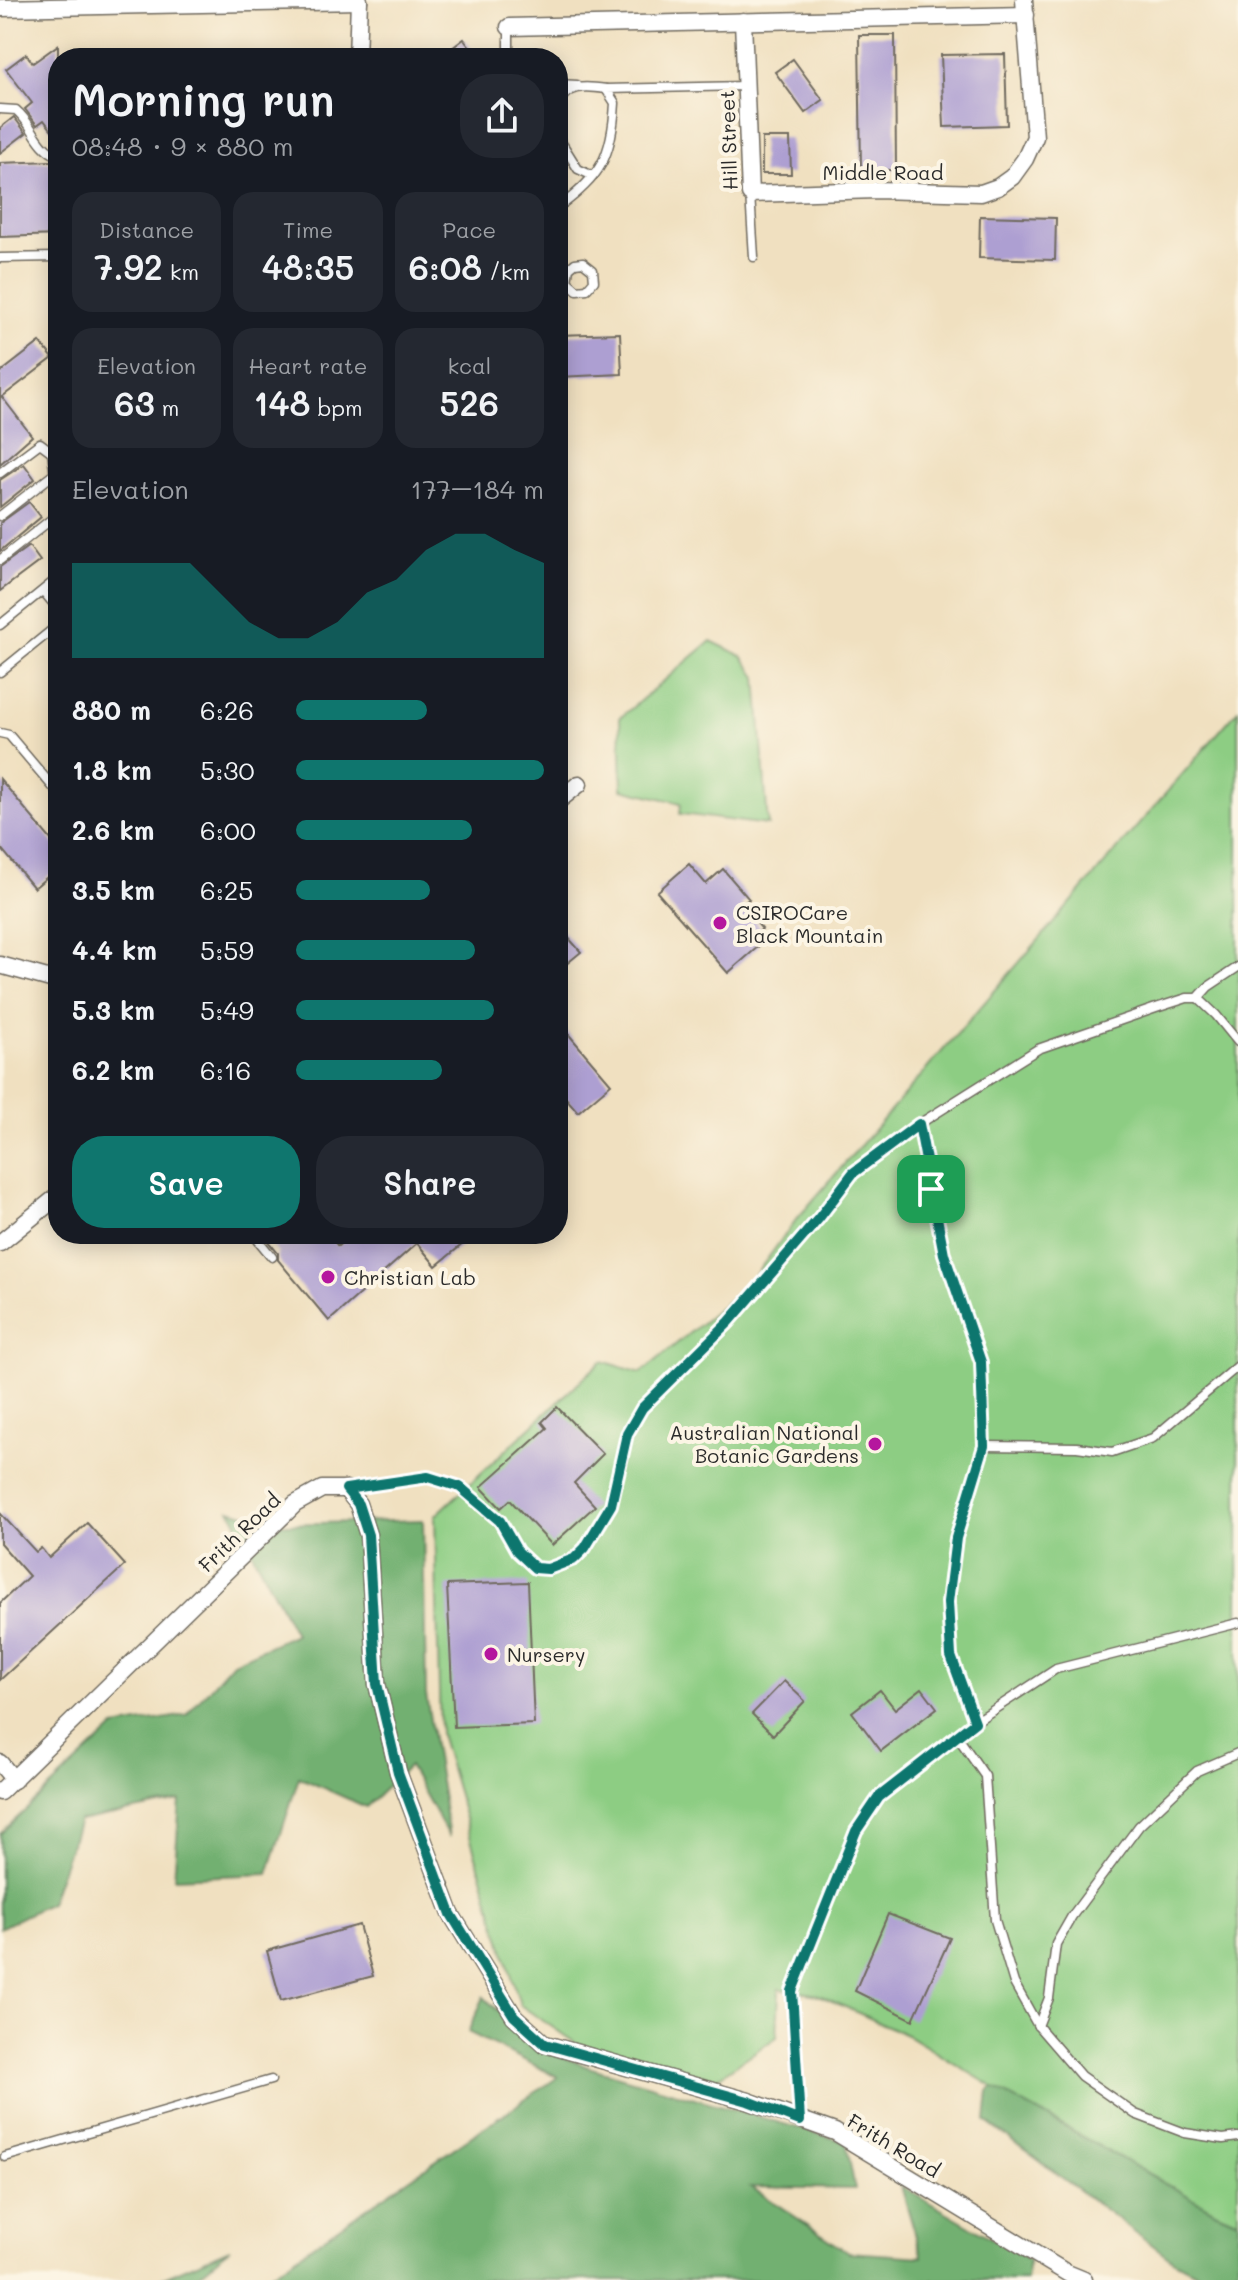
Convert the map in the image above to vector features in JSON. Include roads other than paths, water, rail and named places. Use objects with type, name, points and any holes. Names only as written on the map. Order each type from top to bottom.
[{"type":"street","points":[[0,8],[359,0],[357,48]]},
{"type":"street","points":[[509,27],[743,21],[1025,7]]},
{"type":"street","name":"Middle Road","points":[[750,194],[876,190],[981,193],[998,187],[1012,177],[1035,137],[1025,7]]},
{"type":"street","name":"Hill Street","points":[[743,21],[750,194]]},
{"type":"street","points":[[568,793],[579,784]]},
{"type":"street","points":[[0,965],[48,978]]},
{"type":"street","points":[[0,1243],[48,1204]]},
{"type":"street","name":"Frith Road","points":[[0,1792],[295,1504],[322,1489],[346,1489],[358,1504],[368,1535],[377,1684],[398,1772],[451,1914],[514,2016],[545,2044],[748,2101],[835,2132],[1067,2273],[1084,2280]]},
{"type":"street","points":[[0,1763],[14,1780]]},
{"type":"lane","points":[[509,27],[509,48]]},
{"type":"lane","points":[[568,85],[606,89],[746,86]]},
{"type":"lane","points":[[568,91],[582,86]]},
{"type":"lane","points":[[568,200],[593,176],[609,152],[615,103],[606,89]]},
{"type":"lane","points":[[0,109],[16,110],[48,152]]},
{"type":"lane","points":[[568,153],[578,169],[593,176]]},
{"type":"lane","name":"Hill Street","points":[[750,194],[754,257]]},
{"type":"lane","points":[[0,258],[48,257]]},
{"type":"lane","points":[[0,473],[40,443],[48,449]]},
{"type":"lane","points":[[0,516],[48,479]]},
{"type":"lane","points":[[0,560],[48,522]]},
{"type":"lane","points":[[0,625],[48,587]]},
{"type":"lane","points":[[43,591],[48,597]]},
{"type":"lane","points":[[0,672],[48,633]]},
{"type":"lane","points":[[0,733],[9,735],[48,781]]},
{"type":"lane","points":[[346,1489],[428,1477],[460,1487],[500,1521],[517,1551],[535,1568],[548,1569],[574,1559],[585,1548],[611,1505],[627,1434],[642,1408],[729,1322],[819,1218],[853,1173],[919,1124],[1038,1049],[1187,998],[1198,998],[1208,987],[1238,967]]},
{"type":"lane","points":[[1198,998],[1238,1042]]},
{"type":"lane","points":[[919,1124],[944,1254],[981,1362],[984,1446],[956,1538],[948,1602],[951,1656],[975,1722]]},
{"type":"lane","points":[[261,1244],[272,1257]]},
{"type":"lane","points":[[984,1446],[1077,1447],[1112,1452],[1153,1438],[1238,1366]]},
{"type":"lane","points":[[800,2121],[792,1991],[856,1831],[879,1797],[975,1722],[1056,1669],[1238,1623]]},
{"type":"lane","points":[[957,1736],[985,1776],[995,1920],[1014,1983],[1038,2026],[1081,2076],[1135,2114],[1185,2133],[1223,2139],[1238,2137]]},
{"type":"lane","points":[[1038,2026],[1049,1998],[1056,1944],[1072,1916],[1139,1826],[1197,1771],[1238,1753]]},
{"type":"lane","points":[[5,2157],[271,2080]]},
{"type":"place","name":"CSIROCare Black Mountain","points":[[720,923]]},
{"type":"place","name":"Christian Lab","points":[[328,1277]]},
{"type":"place","name":"Australian National Botanic Gardens","points":[[875,1444]]},
{"type":"place","name":"Nursery","points":[[491,1654]]}]
